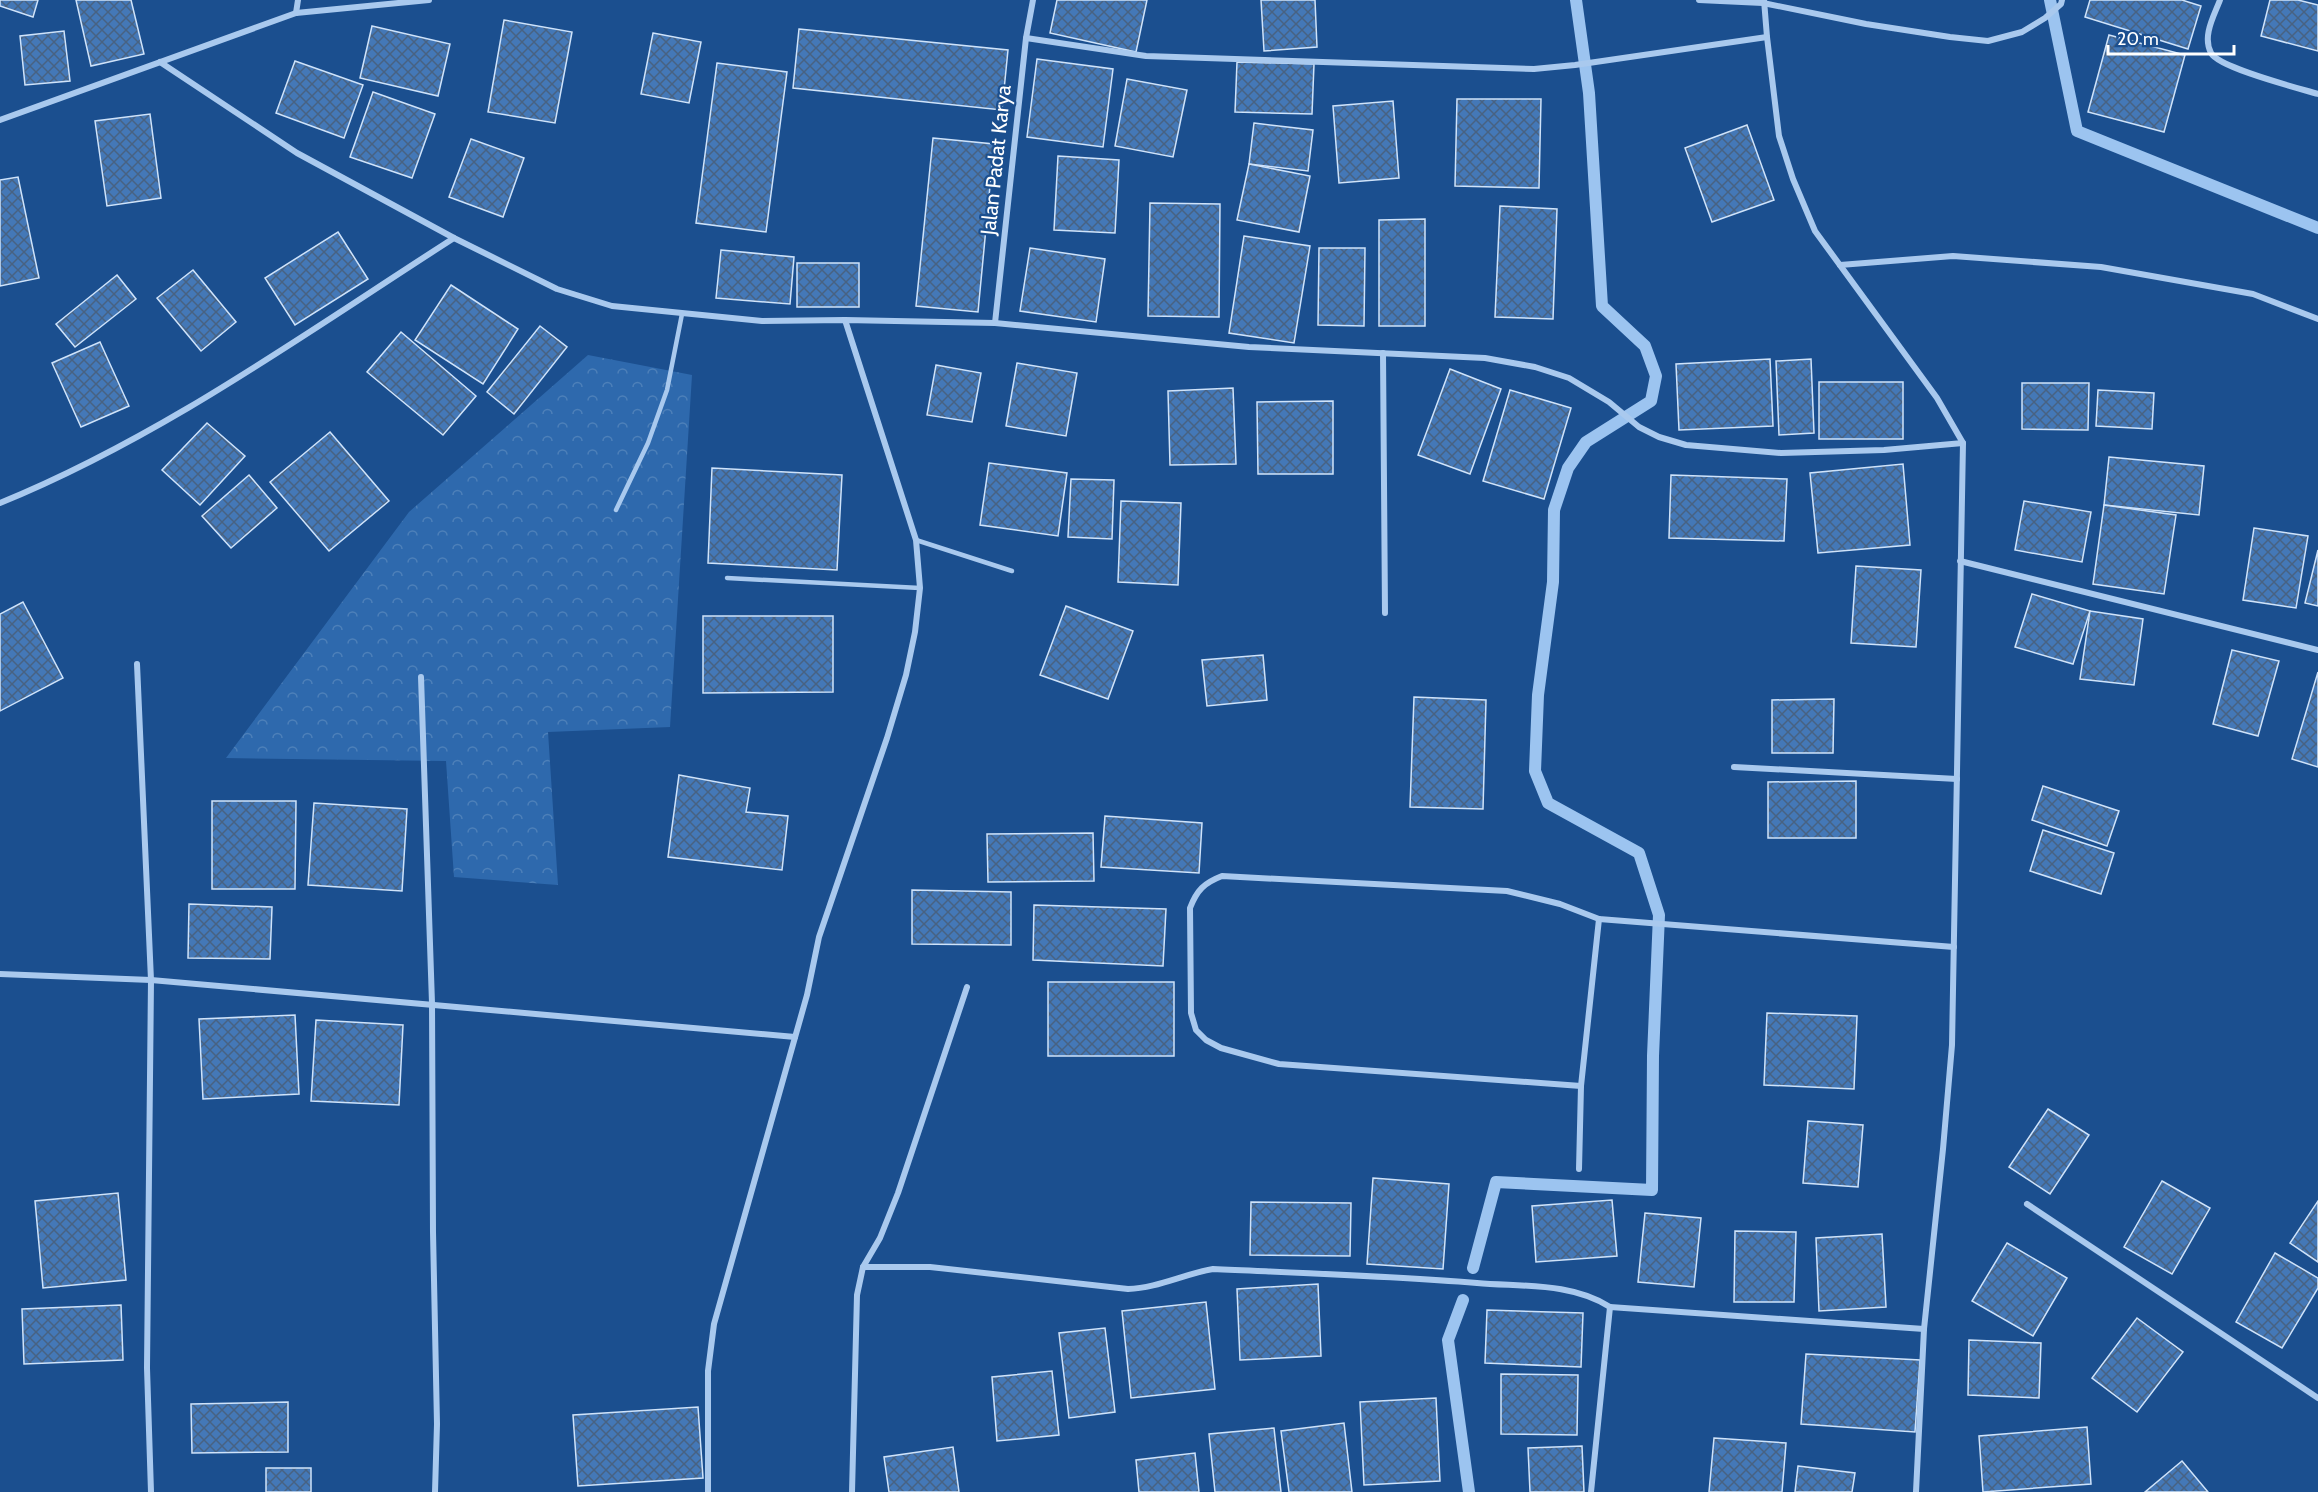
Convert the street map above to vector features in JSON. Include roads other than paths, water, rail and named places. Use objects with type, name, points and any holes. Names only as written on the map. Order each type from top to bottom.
[{"type":"street","points":[[296,14],[298,0]]},
{"type":"street","points":[[0,120],[296,14],[429,0]]},
{"type":"street","name":"Jalan Padat Karya","points":[[995,323],[1026,38],[1033,0]]},
{"type":"street","points":[[1699,0],[1764,1],[1866,24],[1988,41],[2022,32],[2045,18],[2061,2]]},
{"type":"street","points":[[2220,0],[2210,27],[2208,44],[2212,55],[2226,65],[2318,94]]},
{"type":"street","points":[[1764,1],[1779,135],[1815,231],[1937,398],[1963,443],[1952,1045],[1924,1329],[1916,1492]]},
{"type":"street","points":[[1026,38],[1146,56],[1534,69],[1767,37]]},
{"type":"street","points":[[160,62],[297,153],[454,238],[557,289],[612,306],[762,321],[995,323],[1249,347],[1485,358],[1535,367],[1569,378],[1609,402],[1640,427],[1659,437],[1686,445],[1781,453],[1884,450],[1963,443]]},
{"type":"street","points":[[0,503],[40,487],[169,420],[454,238]]},
{"type":"street","points":[[1840,265],[1953,256],[2102,267],[2253,294],[2318,319]]},
{"type":"street","points":[[708,1492],[708,1371],[714,1324],[807,995],[819,937],[887,738],[906,675],[915,632],[920,588],[916,540],[845,320]]},
{"type":"street","points":[[1383,353],[1385,613]]},
{"type":"street","points":[[1960,561],[2318,650]]},
{"type":"street","points":[[137,664],[151,980],[147,1368],[151,1492]]},
{"type":"street","points":[[421,677],[432,1003],[437,1424],[435,1492]]},
{"type":"street","points":[[1734,767],[1957,779]]},
{"type":"street","points":[[1581,1086],[1279,1064],[1221,1048],[1206,1040],[1196,1030],[1191,1013],[1190,908],[1196,893],[1206,882],[1222,876],[1507,891],[1560,904],[1599,920],[1954,947]]},
{"type":"street","points":[[1579,1169],[1581,1086],[1599,920]]},
{"type":"street","points":[[0,974],[151,980],[432,1003],[795,1037]]},
{"type":"street","points":[[852,1492],[857,1295],[863,1267],[880,1238],[898,1193],[967,987]]},
{"type":"street","points":[[2027,1204],[2318,1398]]},
{"type":"street","points":[[863,1267],[930,1267],[1128,1289],[1150,1287],[1213,1269],[1406,1277],[1564,1289],[1598,1300],[1610,1307],[1924,1329]]},
{"type":"street","points":[[1591,1492],[1610,1307]]},
{"type":"lane","points":[[616,510],[648,443],[667,390],[682,314]]},
{"type":"lane","points":[[916,540],[1012,571]]},
{"type":"lane","points":[[727,578],[920,588]]},
{"type":"waterway","points":[[1473,1268],[1496,1182],[1652,1190],[1653,1056],[1659,915],[1639,853],[1548,803],[1535,771],[1538,695],[1553,582],[1554,510],[1568,468],[1586,442],[1651,401],[1656,376],[1645,346],[1602,306],[1589,93],[1576,0]]},
{"type":"waterway","points":[[2050,0],[2077,131],[2318,228]]},
{"type":"waterway","points":[[1463,1300],[1448,1340],[1469,1492]]}]
